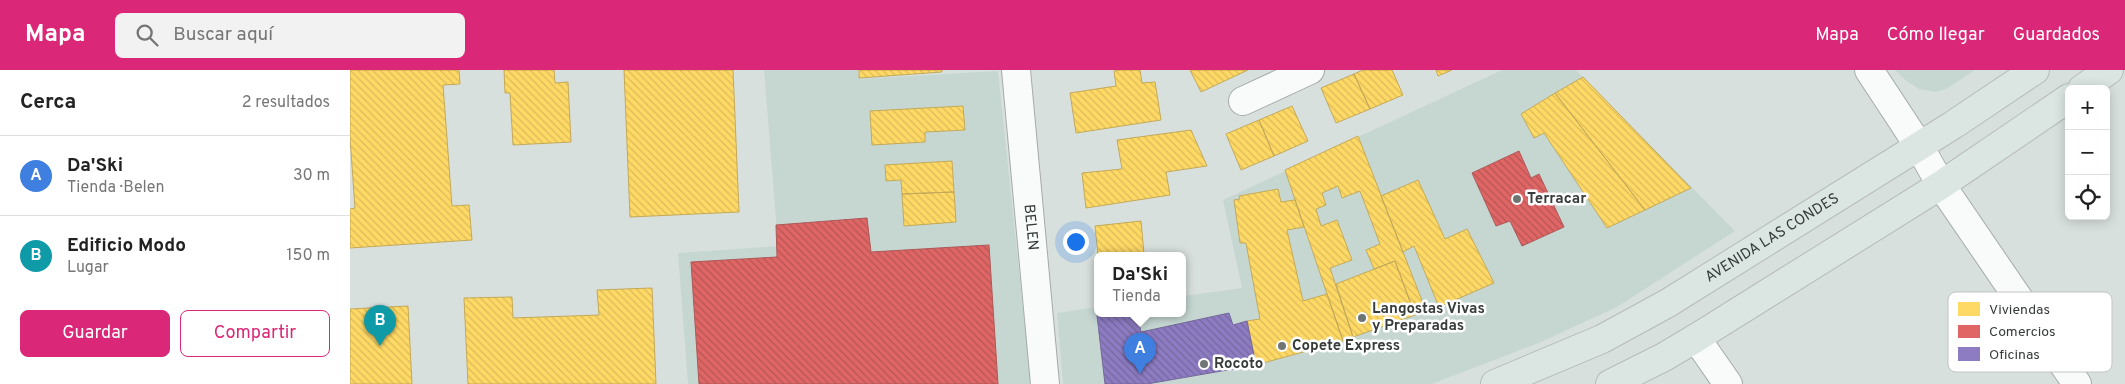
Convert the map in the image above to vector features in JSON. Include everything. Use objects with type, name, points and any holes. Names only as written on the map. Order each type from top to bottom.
[{"type":"main road","name":"AVENIDA LAS CONDES","points":[[1496,384],[1602,339],[1638,319],[1919,146],[2035,70]]},
{"type":"main road","points":[[2088,85],[2109,70]]},
{"type":"main road","points":[[1610,384],[1664,357],[1696,338],[1941,185],[2065,101]]},
{"type":"street","name":"BELEN","points":[[1016,70],[1045,384]]},
{"type":"street","points":[[1869,70],[1919,146],[1941,185],[2014,292]]},
{"type":"street","points":[[1243,101],[1307,71]]},
{"type":"street","points":[[1696,338],[1728,384]]},
{"type":"street","points":[[2069,372],[2077,384]]},
{"type":"shaded area","points":[[764,70],[858,70],[859,79],[998,71],[1031,384],[688,384],[678,253],[778,246]]},
{"type":"shaded area","points":[[1502,70],[1576,70],[1735,231],[1617,307],[1541,342],[1432,384],[1063,384],[1057,313],[1094,307],[1094,317],[1186,317],[1186,296],[1242,288],[1223,200]]},
{"type":"shaded area","points":[[1895,70],[1975,70],[1946,89],[1936,92],[1919,89]]},
{"type":"building: Viviendas","points":[[350,70],[459,70],[460,84],[443,85],[452,206],[469,205],[472,240],[350,248],[350,209],[355,208],[350,137]]},
{"type":"building: Viviendas","points":[[504,70],[554,70],[555,83],[568,82],[571,142],[513,145],[510,93],[505,93]]},
{"type":"building: Viviendas","points":[[624,70],[733,70],[739,212],[630,217]]},
{"type":"building: Viviendas","points":[[859,70],[942,70],[942,72],[859,78]]},
{"type":"building: Viviendas","points":[[1140,70],[1142,83],[1155,82],[1161,120],[1076,133],[1070,93],[1116,86],[1114,71]]},
{"type":"building: Viviendas","points":[[1190,70],[1248,70],[1201,92]]},
{"type":"building: Viviendas","points":[[1363,70],[1392,70],[1403,95],[1370,109],[1354,74]]},
{"type":"building: Viviendas","points":[[1436,70],[1452,70],[1438,76]]},
{"type":"building: Viviendas","points":[[1354,74],[1370,109],[1336,123],[1321,88]]},
{"type":"building: Viviendas","points":[[1583,77],[1691,188],[1645,210],[1555,93]]},
{"type":"building: Viviendas","points":[[1555,93],[1645,210],[1607,228],[1544,133],[1534,138],[1521,114]]},
{"type":"building: Viviendas","points":[[963,106],[965,130],[925,132],[925,142],[872,145],[870,111]]},
{"type":"building: Viviendas","points":[[1292,106],[1308,141],[1274,156],[1259,120]]},
{"type":"building: Viviendas","points":[[1259,120],[1274,156],[1241,170],[1226,134]]},
{"type":"building: Viviendas","points":[[1191,130],[1207,166],[1166,172],[1170,195],[1086,208],[1082,173],[1122,169],[1117,140]]},
{"type":"building: Viviendas","points":[[1358,136],[1426,311],[1415,315],[1395,261],[1374,269],[1366,250],[1380,244],[1360,191],[1342,198],[1338,186],[1322,193],[1326,205],[1316,209],[1321,226],[1337,220],[1352,260],[1330,268],[1353,337],[1343,341],[1285,170]]},
{"type":"building: Viviendas","points":[[952,161],[954,192],[902,194],[901,180],[886,181],[885,165]]},
{"type":"building: Viviendas","points":[[1418,180],[1445,239],[1467,229],[1494,283],[1439,307],[1414,246],[1403,252],[1381,196]]},
{"type":"building: Viviendas","points":[[1278,189],[1281,202],[1295,200],[1304,227],[1287,230],[1303,301],[1327,294],[1343,341],[1256,365],[1247,321],[1260,319],[1246,243],[1240,243],[1234,200],[1240,199],[1239,196]]},
{"type":"building: Viviendas","points":[[954,192],[956,222],[904,226],[902,194]]},
{"type":"building: Viviendas","points":[[1141,221],[1144,252],[1098,252],[1095,226]]},
{"type":"building: Viviendas","points":[[1395,261],[1415,315],[1353,337],[1336,284]]},
{"type":"building: Viviendas","points":[[652,288],[656,384],[468,384],[464,298],[512,297],[513,318],[599,315],[597,290]]},
{"type":"building: Viviendas","points":[[408,306],[412,384],[350,384],[350,309]]},
{"type":"building: Comercios","name":"Terracar","points":[[1519,151],[1531,178],[1539,174],[1564,227],[1522,246],[1510,221],[1496,226],[1472,173]]},
{"type":"building: Comercios","points":[[867,218],[871,252],[989,245],[998,384],[699,384],[691,262],[777,257],[776,225]]},
{"type":"building: Oficinas","points":[[1229,313],[1233,325],[1247,321],[1256,365],[1147,384],[1105,384],[1097,317],[1138,317],[1141,332]]},
{"type":"place","name":"Terracar","points":[[1517,199]]},
{"type":"place","name":"Langostas Vivas y Preparadas","points":[[1362,318]]},
{"type":"place","name":"Edificio Modo","points":[[380,346]]},
{"type":"place","name":"Copete Express","points":[[1282,346]]},
{"type":"place","name":"Rocoto","points":[[1204,364]]},
{"type":"place","name":"Da'Ski","points":[[1140,374]]}]
